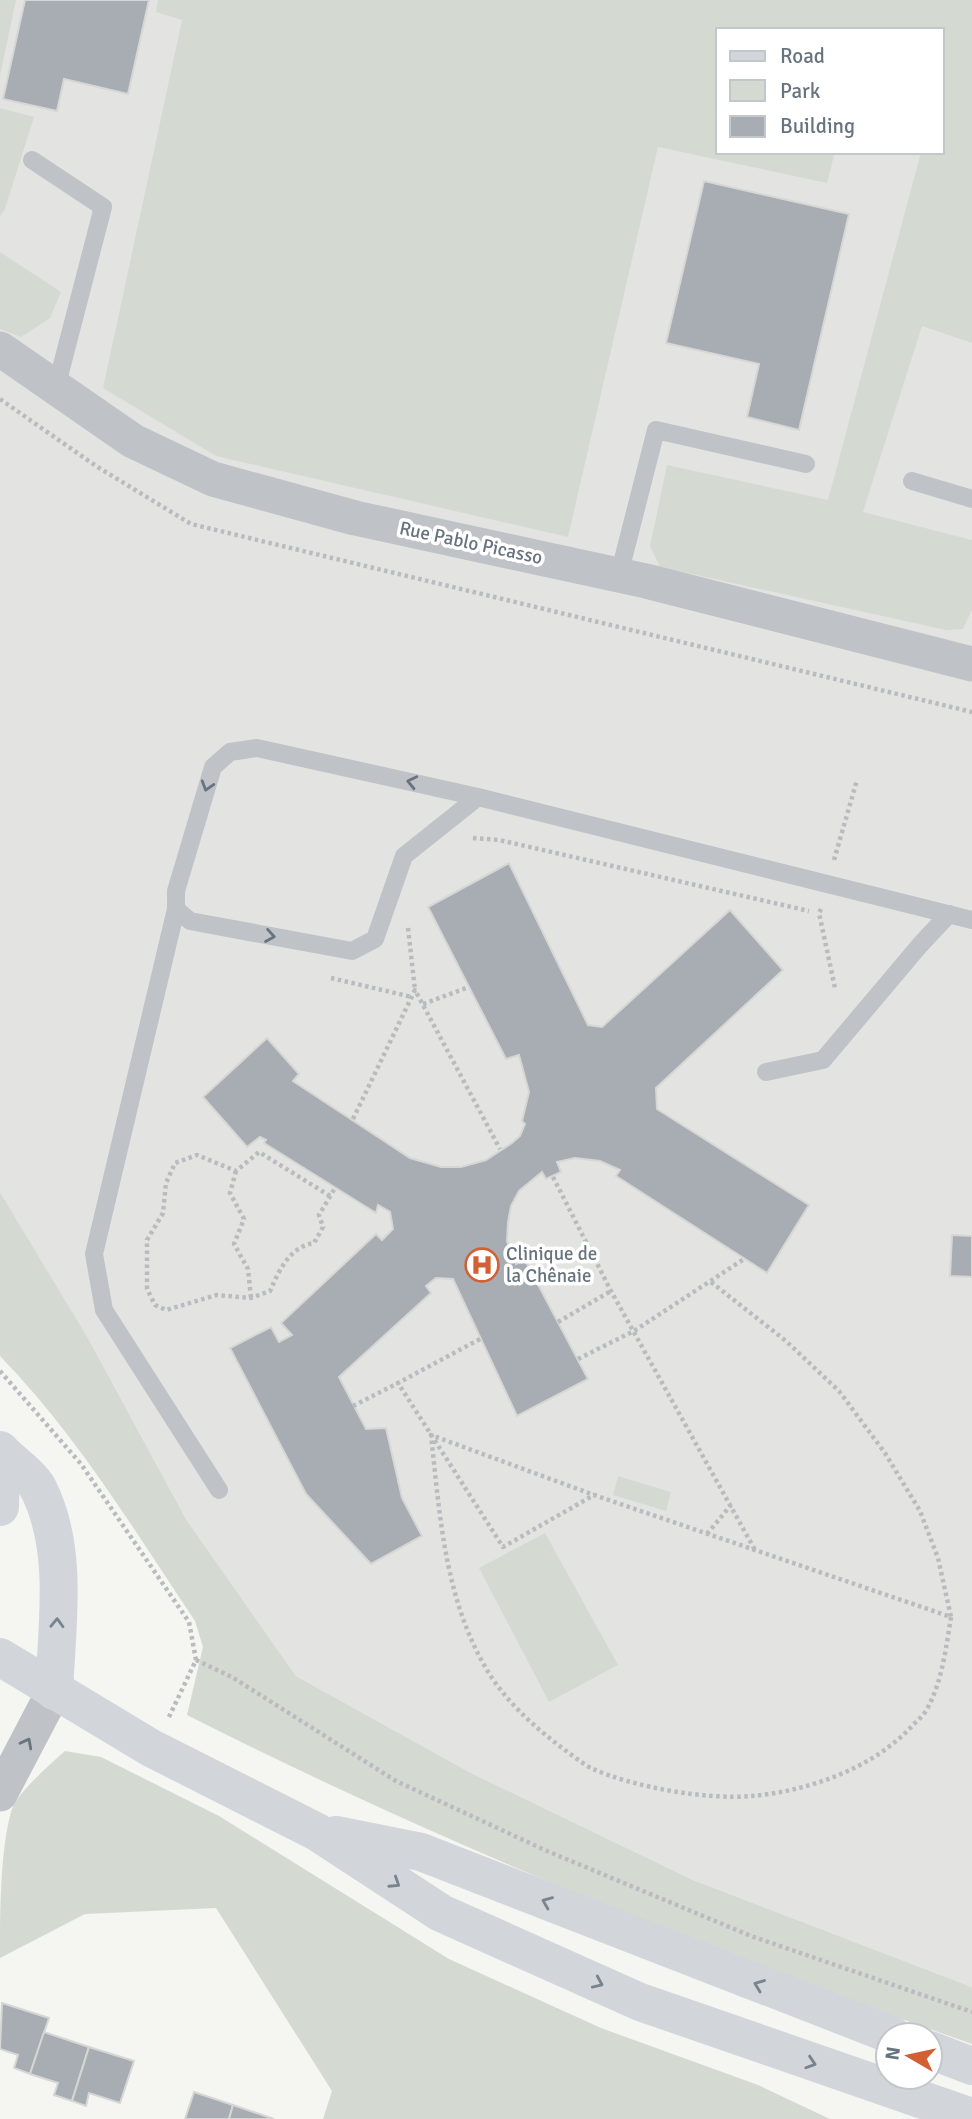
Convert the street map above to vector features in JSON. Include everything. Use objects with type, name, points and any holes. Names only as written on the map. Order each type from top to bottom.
[{"type":"main road","points":[[0,1507],[1,1450]]},
{"type":"main road","points":[[1,1450],[37,1486],[54,1530],[58,1578],[54,1691]]},
{"type":"main road","points":[[0,1657],[151,1748],[317,1832],[441,1913],[640,2002],[972,2117]]},
{"type":"main road","points":[[317,1832],[421,1852],[874,2028]]},
{"type":"main road","points":[[944,2055],[972,2066]]},
{"type":"street","name":"Rue Pablo Picasso","points":[[0,349],[134,441],[213,480],[355,518],[619,575],[972,664]]},
{"type":"street","points":[[0,1794],[54,1691]]},
{"type":"lane","points":[[32,160],[103,207],[56,388]]},
{"type":"lane","points":[[619,575],[656,430],[806,464]]},
{"type":"lane","points":[[912,481],[972,499]]},
{"type":"lane","points":[[219,1490],[104,1310],[94,1254],[176,909],[176,891],[213,767],[230,752],[257,748],[478,797],[972,920]]},
{"type":"lane","points":[[176,909],[190,921],[352,951],[375,939],[404,856],[478,797]]},
{"type":"lane","points":[[766,1072],[823,1059],[949,914]]},
{"type":"path","points":[[468,840],[499,840],[833,916]]},
{"type":"path","points":[[408,922],[415,990],[500,1149]]},
{"type":"path","points":[[338,979],[412,997]]},
{"type":"path","points":[[423,1004],[469,986]]},
{"type":"path","points":[[353,1119],[415,990]]},
{"type":"path","points":[[251,1298],[248,1269],[234,1244],[244,1219],[230,1193],[236,1171],[259,1152],[330,1196]]},
{"type":"path","points":[[236,1171],[197,1156],[175,1163],[166,1183],[163,1213],[147,1240],[147,1289],[155,1305],[166,1310],[217,1295],[251,1298],[270,1291],[282,1263],[306,1244],[314,1243],[323,1227],[319,1215],[335,1188]]},
{"type":"path","points":[[553,1177],[611,1291],[756,1551]]},
{"type":"path","points":[[578,1359],[634,1331],[744,1259]]},
{"type":"path","points":[[431,1435],[444,1551],[463,1618],[490,1675],[532,1726],[589,1767],[650,1787],[700,1794],[751,1797],[814,1784],[865,1764],[897,1744],[927,1711],[941,1672],[951,1617],[938,1558],[920,1511],[885,1453],[839,1391],[786,1341],[711,1282]]},
{"type":"path","points":[[558,1322],[611,1291]]},
{"type":"path","points":[[354,1406],[481,1339]]},
{"type":"path","points":[[0,1371],[81,1464],[188,1622],[196,1660],[151,1748]]},
{"type":"path","points":[[398,1383],[503,1547],[594,1495]]},
{"type":"path","points":[[431,1435],[594,1495],[951,1617]]},
{"type":"path","points":[[707,1534],[731,1505]]},
{"type":"path","points":[[196,1660],[232,1677],[396,1781],[547,1851],[751,1936],[972,2012]]},
{"type":"shaded area","name":"Clinique de la Chênaie","points":[[0,0],[972,0],[972,1987],[693,1880],[471,1773],[296,1676],[186,1519],[88,1338],[0,1192]]},
{"type":"green space","points":[[0,0],[16,0],[0,76]]},
{"type":"green space","points":[[158,0],[972,0],[972,343],[922,326],[863,512],[972,540],[972,610],[963,629],[946,630],[660,567],[650,546],[667,465],[828,500],[920,154],[944,154],[944,28],[716,28],[716,154],[834,154],[827,183],[658,147],[568,537],[216,456],[103,388],[182,20],[156,12]]},
{"type":"green space","points":[[0,108],[34,117],[5,209],[0,216]]},
{"type":"green space","points":[[0,252],[61,292],[50,318],[21,337],[0,329]]},
{"type":"green space","points":[[0,1192],[88,1338],[186,1519],[296,1676],[471,1773],[693,1880],[972,1987],[972,2044],[944,2034],[944,2021],[908,2021],[872,2008],[673,1932],[476,1851],[187,1715],[203,1647],[195,1621],[79,1451],[28,1386],[0,1356]]},
{"type":"green space","points":[[618,1476],[671,1492],[666,1511],[613,1495]]},
{"type":"green space","points":[[545,1533],[618,1665],[549,1702],[479,1568]]},
{"type":"green space","points":[[65,1751],[101,1757],[219,1816],[449,1959],[601,2028],[758,2085],[830,2119],[323,2119],[332,2091],[216,1908],[85,1914],[0,1958],[3,1859],[13,1806],[30,1784]]},
{"type":"building","points":[[25,0],[149,0],[128,94],[64,79],[57,111],[3,99]]},
{"type":"building","points":[[704,181],[849,214],[799,430],[747,417],[759,364],[666,343]]},
{"type":"building","name":"Clinique de la Chênaie","points":[[509,863],[588,1025],[602,1027],[730,910],[783,970],[656,1088],[657,1109],[809,1205],[767,1273],[616,1176],[620,1170],[600,1161],[575,1158],[557,1162],[561,1172],[546,1179],[542,1172],[519,1191],[511,1206],[507,1241],[516,1264],[525,1260],[588,1379],[517,1416],[453,1279],[436,1278],[426,1286],[431,1293],[339,1377],[366,1429],[386,1428],[402,1498],[422,1536],[371,1564],[306,1494],[230,1348],[271,1327],[279,1342],[292,1335],[281,1323],[376,1234],[382,1240],[393,1229],[390,1212],[378,1205],[376,1213],[264,1143],[266,1140],[260,1137],[247,1147],[203,1097],[267,1038],[299,1074],[293,1081],[410,1158],[441,1167],[461,1167],[486,1160],[512,1143],[520,1136],[525,1124],[522,1121],[529,1092],[519,1055],[506,1059],[428,907]]},
{"type":"building","points":[[952,1235],[972,1236],[972,1277],[950,1276]]},
{"type":"building","points":[[2,2003],[49,2018],[30,2074],[14,2068],[18,2055],[0,2049]]},
{"type":"building","points":[[44,2032],[89,2047],[72,2101],[54,2095],[58,2083],[30,2074]]},
{"type":"building","points":[[89,2047],[134,2061],[120,2103],[89,2093],[86,2106],[72,2101]]},
{"type":"building","points":[[194,2092],[233,2105],[229,2119],[185,2119]]},
{"type":"building","points":[[233,2105],[274,2119],[229,2119]]},
{"type":"place","name":"Clinique de la Chênaie","points":[[482,1265]]}]
